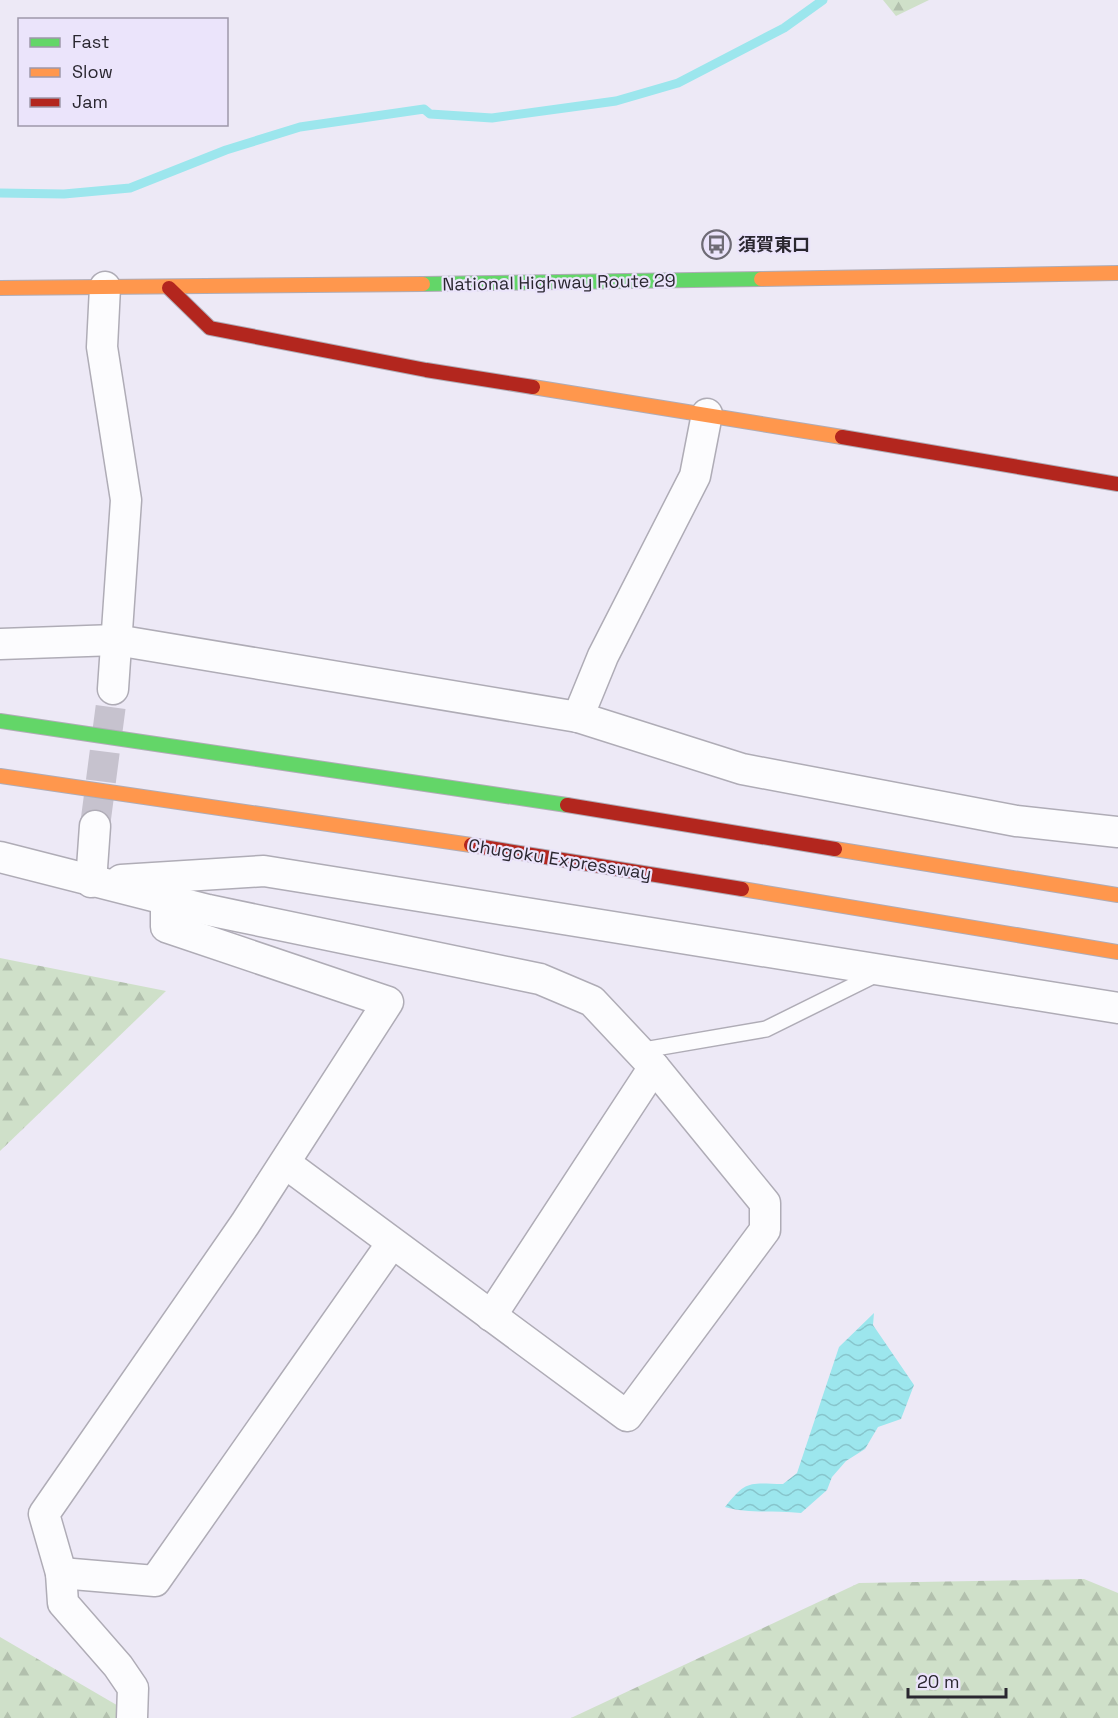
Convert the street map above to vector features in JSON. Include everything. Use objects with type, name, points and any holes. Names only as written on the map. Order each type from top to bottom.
[{"type":"main road","name":"National Highway Route 29","points":[[0,288],[169,288],[1118,273]]},
{"type":"main road","points":[[169,288],[210,327],[426,370],[707,414],[1118,484]]},
{"type":"main road","points":[[0,721],[547,802],[1118,895]]},
{"type":"main road","name":"Chugoku Expressway","points":[[0,776],[480,846],[1118,952]]},
{"type":"street","points":[[105,287],[102,346],[126,500],[113,689]]},
{"type":"street","points":[[578,717],[603,656],[695,476],[707,414]]},
{"type":"street","points":[[0,644],[116,640],[578,717],[742,770],[1016,822],[1118,832]]},
{"type":"street","points":[[91,882],[94,826]]},
{"type":"street","points":[[0,857],[166,900],[540,979],[592,1001],[646,1059],[765,1203],[765,1230],[627,1416],[285,1163]]},
{"type":"street","points":[[91,882],[264,871],[1118,1008]]},
{"type":"street","points":[[132,1718],[133,1689],[118,1666],[63,1604],[61,1573],[44,1514],[285,1163],[388,1002],[166,927],[166,900]]},
{"type":"street","points":[[491,1316],[646,1059]]},
{"type":"street","points":[[61,1573],[155,1581],[392,1243]]},
{"type":"lane","points":[[646,1059],[766,1029],[885,970]]},
{"type":"green space","points":[[883,0],[929,0],[896,16]]},
{"type":"green space","points":[[0,958],[166,991],[0,1151]]},
{"type":"green space","points":[[1084,1579],[1118,1593],[1118,1718],[571,1718],[859,1583]]},
{"type":"green space","points":[[0,1637],[139,1718],[0,1718]]},
{"type":"water","points":[[874,1313],[873,1325],[914,1385],[901,1419],[878,1427],[865,1449],[846,1461],[832,1477],[827,1490],[801,1513],[725,1507],[738,1492],[749,1485],[783,1484],[797,1473],[839,1347]]},
{"type":"waterway","points":[[0,193],[64,194],[130,188],[226,150],[300,127],[424,109],[430,114],[492,118],[616,101],[678,83],[784,28],[823,0]]},
{"type":"tunnel","points":[[95,826],[113,689]]},
{"type":"traffic: fast","points":[[423,284],[761,279]]},
{"type":"traffic: fast","points":[[0,721],[567,805]]},
{"type":"traffic: slow","points":[[761,279],[1118,273]]},
{"type":"traffic: slow","points":[[0,288],[423,284]]},
{"type":"traffic: slow","points":[[533,387],[842,437]]},
{"type":"traffic: slow","points":[[0,776],[471,845]]},
{"type":"traffic: slow","points":[[835,849],[1118,895]]},
{"type":"traffic: slow","points":[[742,889],[1118,952]]},
{"type":"traffic: jam","points":[[169,288],[210,328],[426,370],[533,387]]},
{"type":"traffic: jam","points":[[842,437],[1118,484]]},
{"type":"traffic: jam","points":[[567,805],[835,849]]},
{"type":"traffic: jam","points":[[471,845],[742,889]]},
{"type":"place","name":"須賀東口","points":[[717,244]]}]
